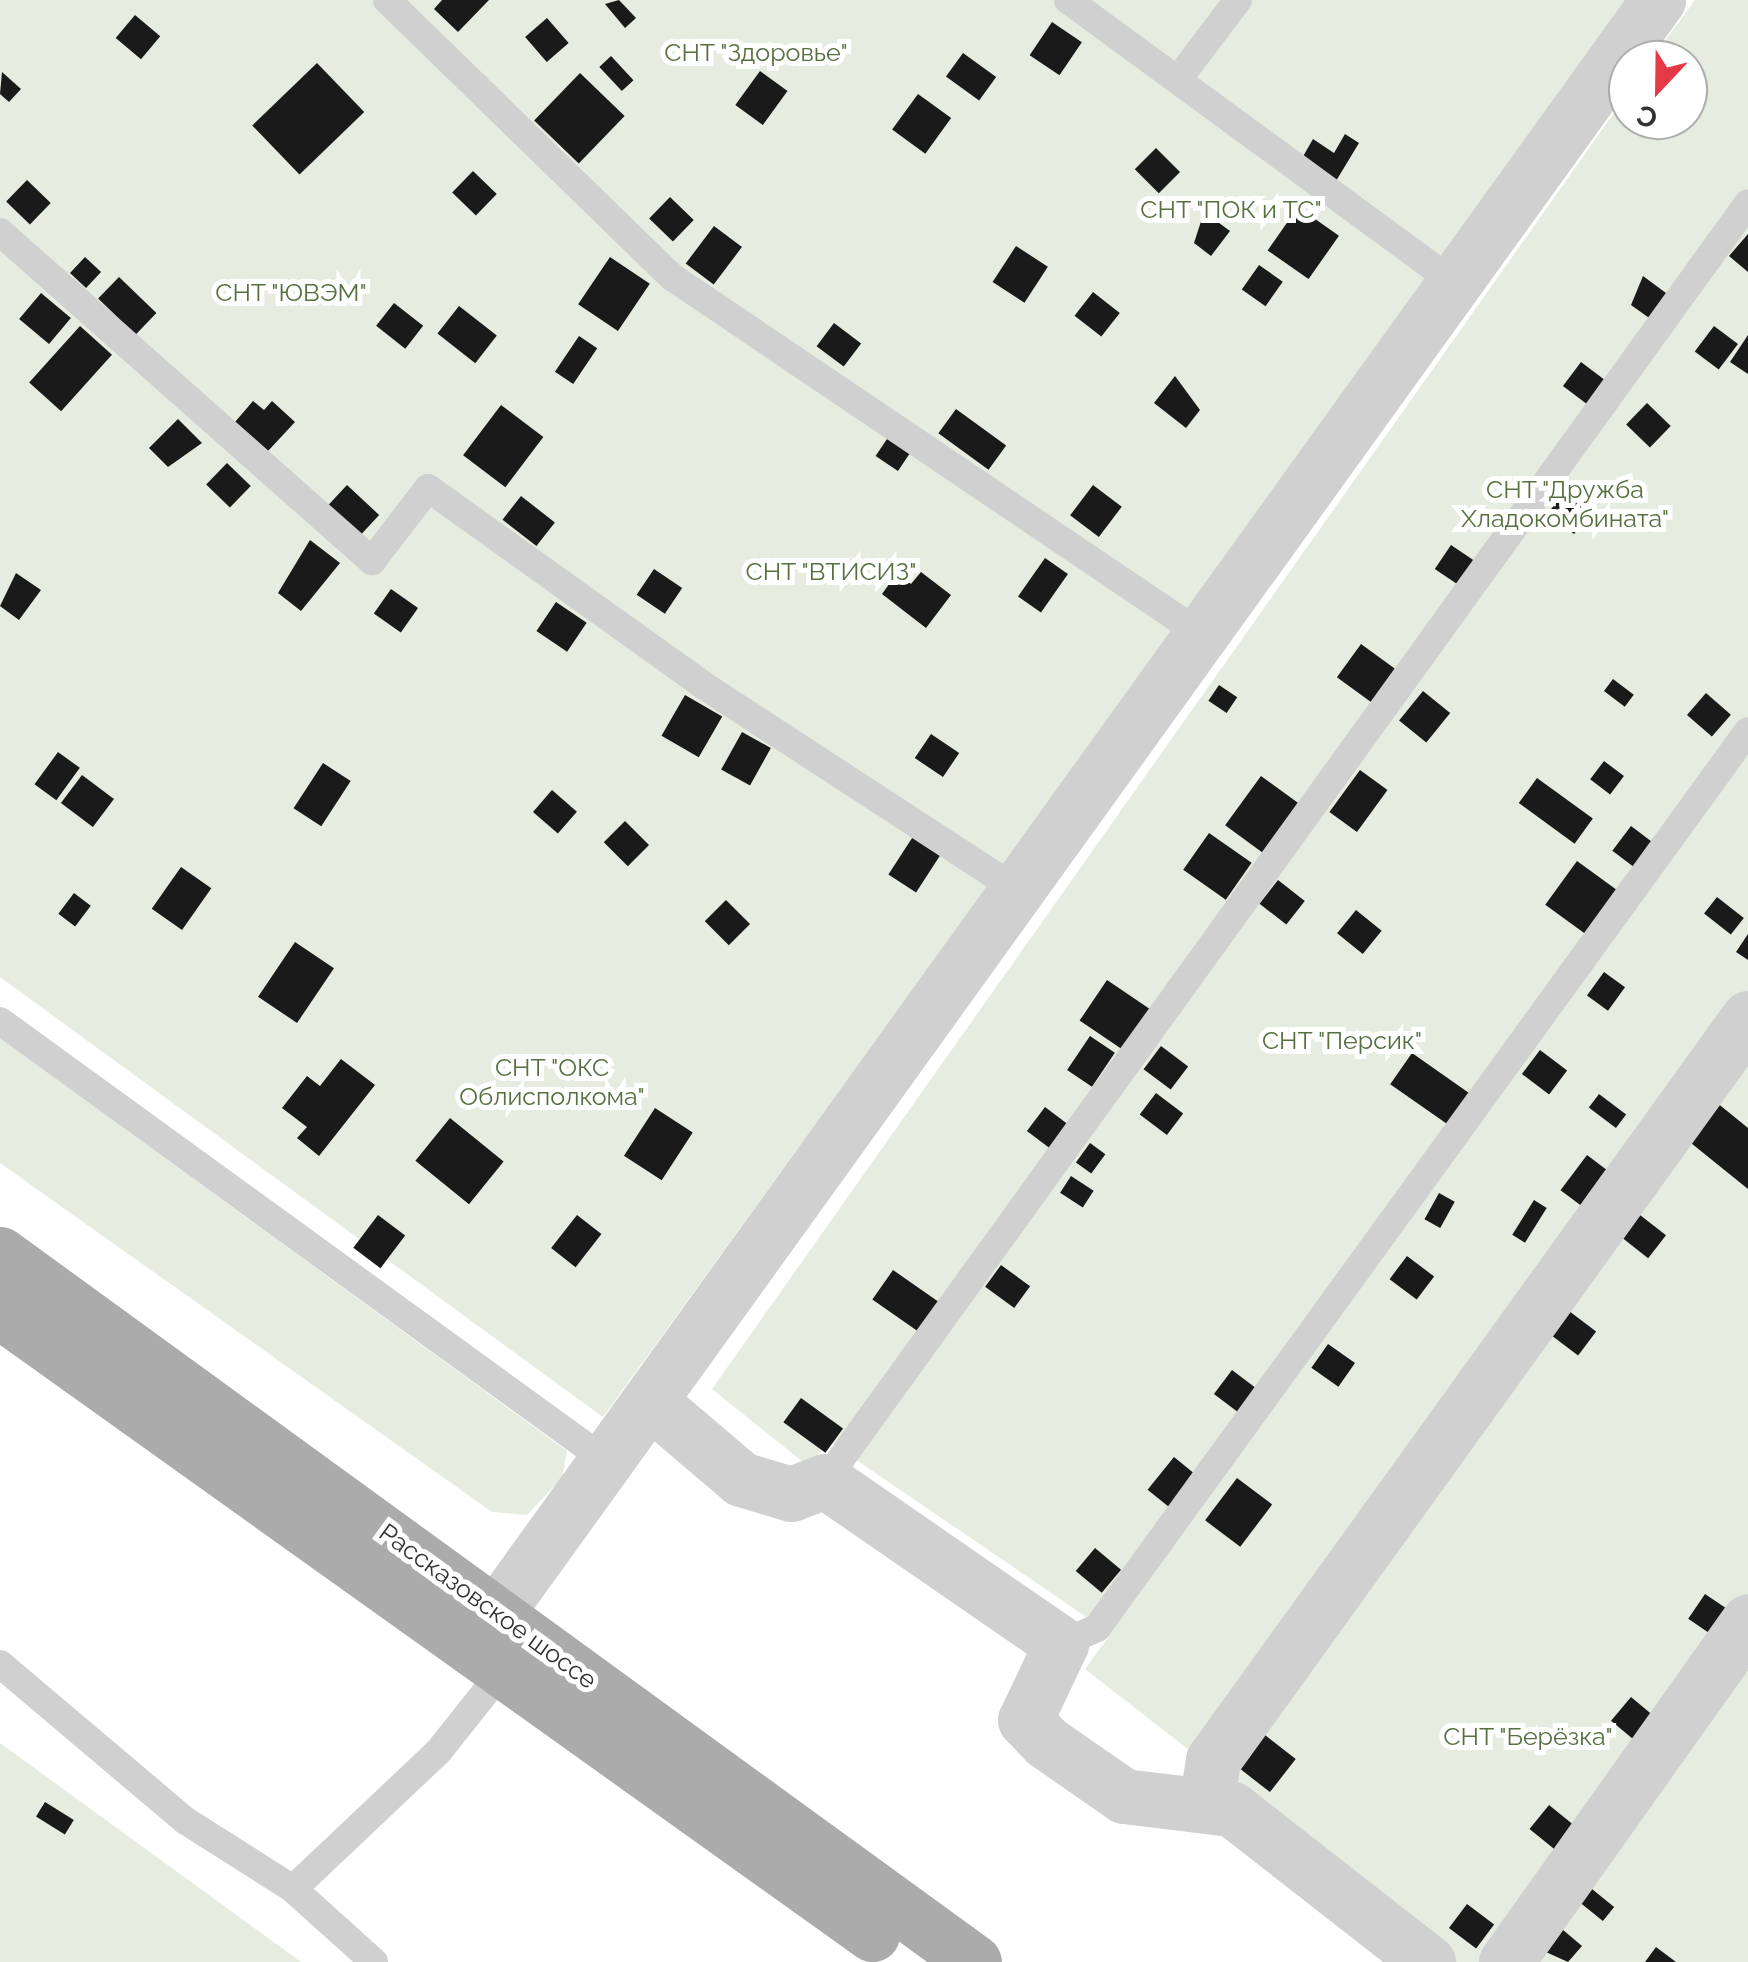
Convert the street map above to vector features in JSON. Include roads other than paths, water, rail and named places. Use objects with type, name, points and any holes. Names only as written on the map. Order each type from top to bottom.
[{"type":"main road","name":"Рассказовское шоссе","points":[[0,1254],[974,1962]]},
{"type":"main road","name":"Рассказовское шоссе","points":[[0,1311],[910,1962]]},
{"type":"street","points":[[497,1612],[610,1464],[1017,890],[1459,286],[1658,0]]},
{"type":"street","points":[[1206,1805],[1214,1760],[1748,1018]]},
{"type":"street","points":[[653,1404],[742,1479],[791,1494],[825,1480],[1061,1644],[1025,1720],[1124,1796],[1232,1808],[1428,1962]]},
{"type":"street","points":[[1506,1962],[1748,1621]]},
{"type":"lane","points":[[387,0],[672,277],[1205,637]]},
{"type":"lane","points":[[1068,0],[1459,286]]},
{"type":"lane","points":[[1179,78],[1238,0]]},
{"type":"lane","points":[[825,1480],[1748,202]]},
{"type":"lane","points":[[0,232],[372,561],[428,488],[703,685],[1017,890]]},
{"type":"lane","points":[[1061,1644],[1098,1628],[1748,731]]},
{"type":"lane","points":[[0,1021],[610,1464]]},
{"type":"lane","points":[[0,1664],[186,1821],[293,1888],[374,1962]]},
{"type":"lane","points":[[293,1888],[438,1752],[504,1668]]},
{"type":"park label","name":"СНТ \"Здоровье\"","points":[[756,52]]},
{"type":"park label","name":"СНТ \"ПОК и ТС\"","points":[[1231,209]]},
{"type":"park label","name":"СНТ \"ЮВЭМ\"","points":[[291,292]]},
{"type":"park label","name":"СНТ \"Дружба Хладокомбината\"","points":[[1565,504]]},
{"type":"park label","name":"СНТ \"ВТИСИЗ\"","points":[[831,571]]},
{"type":"park label","name":"СНТ \"Персик\"","points":[[1342,1040]]},
{"type":"park label","name":"СНТ \"ОКС Облисполкома\"","points":[[552,1082]]},
{"type":"park label","name":"СНТ \"Берёзка\"","points":[[1528,1736]]}]
